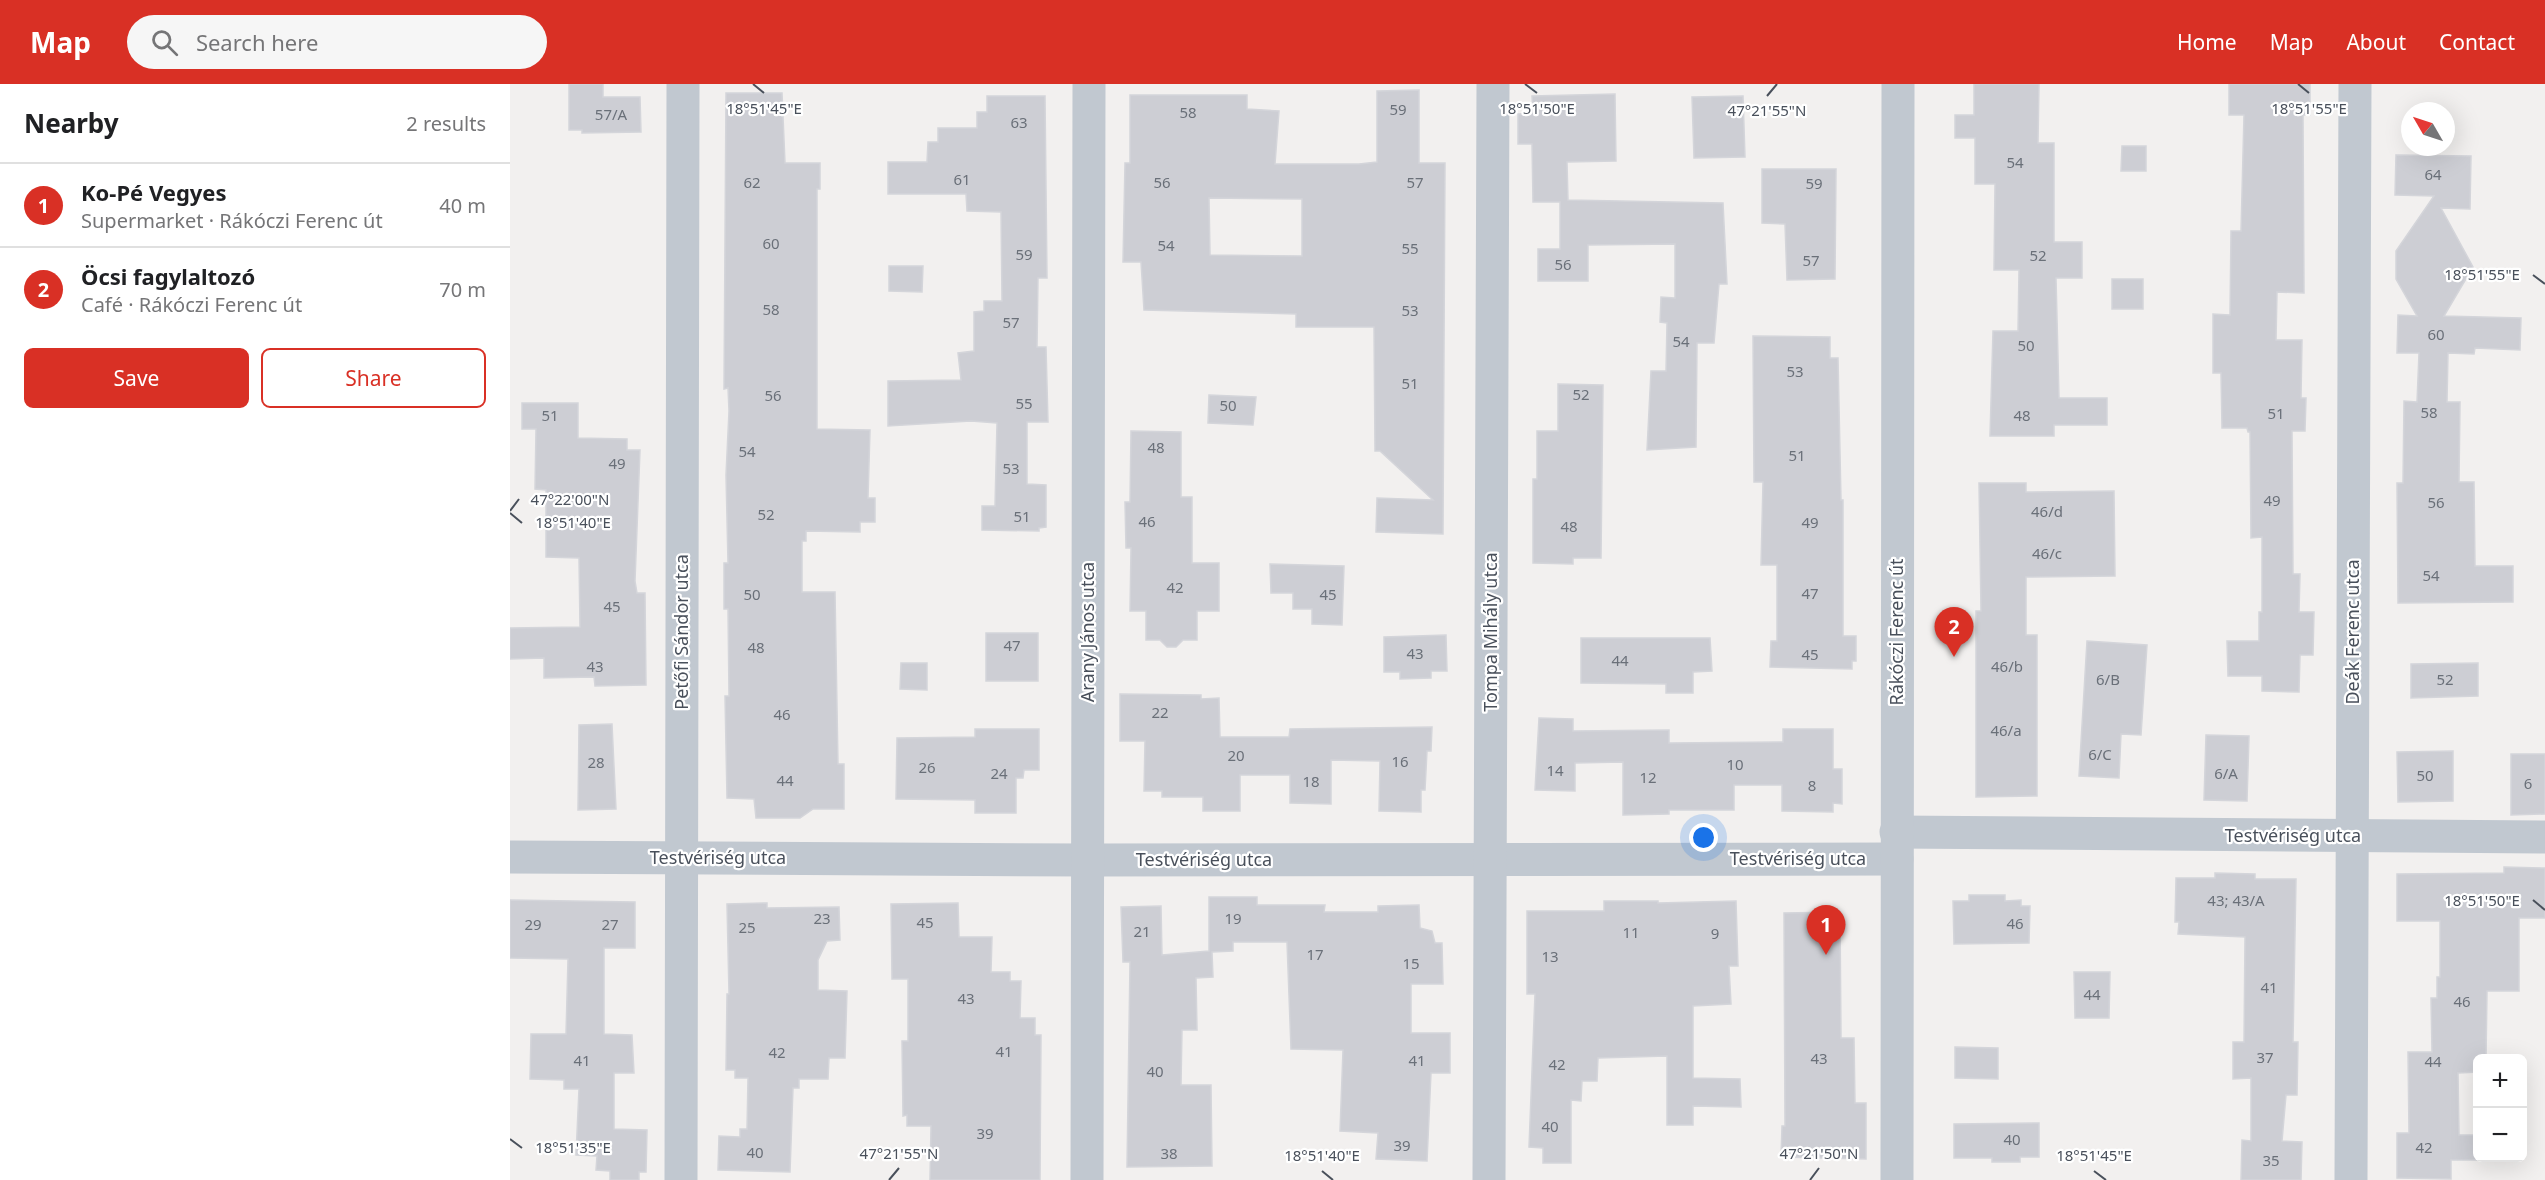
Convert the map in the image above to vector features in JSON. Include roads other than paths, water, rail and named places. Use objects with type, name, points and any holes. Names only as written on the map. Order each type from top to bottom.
[{"type":"street","name":"Petőfi Sándor utca","points":[[681,1180],[683,84]]},
{"type":"street","name":"Arany János utca","points":[[1087,1180],[1089,84]]},
{"type":"street","name":"Tompa Mihály utca","points":[[1489,1180],[1493,84]]},
{"type":"street","name":"Rákóczi Ferenc út","points":[[1897,1180],[1898,84]]},
{"type":"street","name":"Deák Ferenc utca","points":[[2351,1180],[2355,84]]},
{"type":"street","name":"Testvériség utca","points":[[510,857],[1490,860],[1897,846],[2353,836],[2545,837]]},
{"type":"place","name":"Öcsi fagylaltozó","points":[[1954,657]]},
{"type":"place","name":"Ko-Pé Vegyes","points":[[1826,955]]}]
